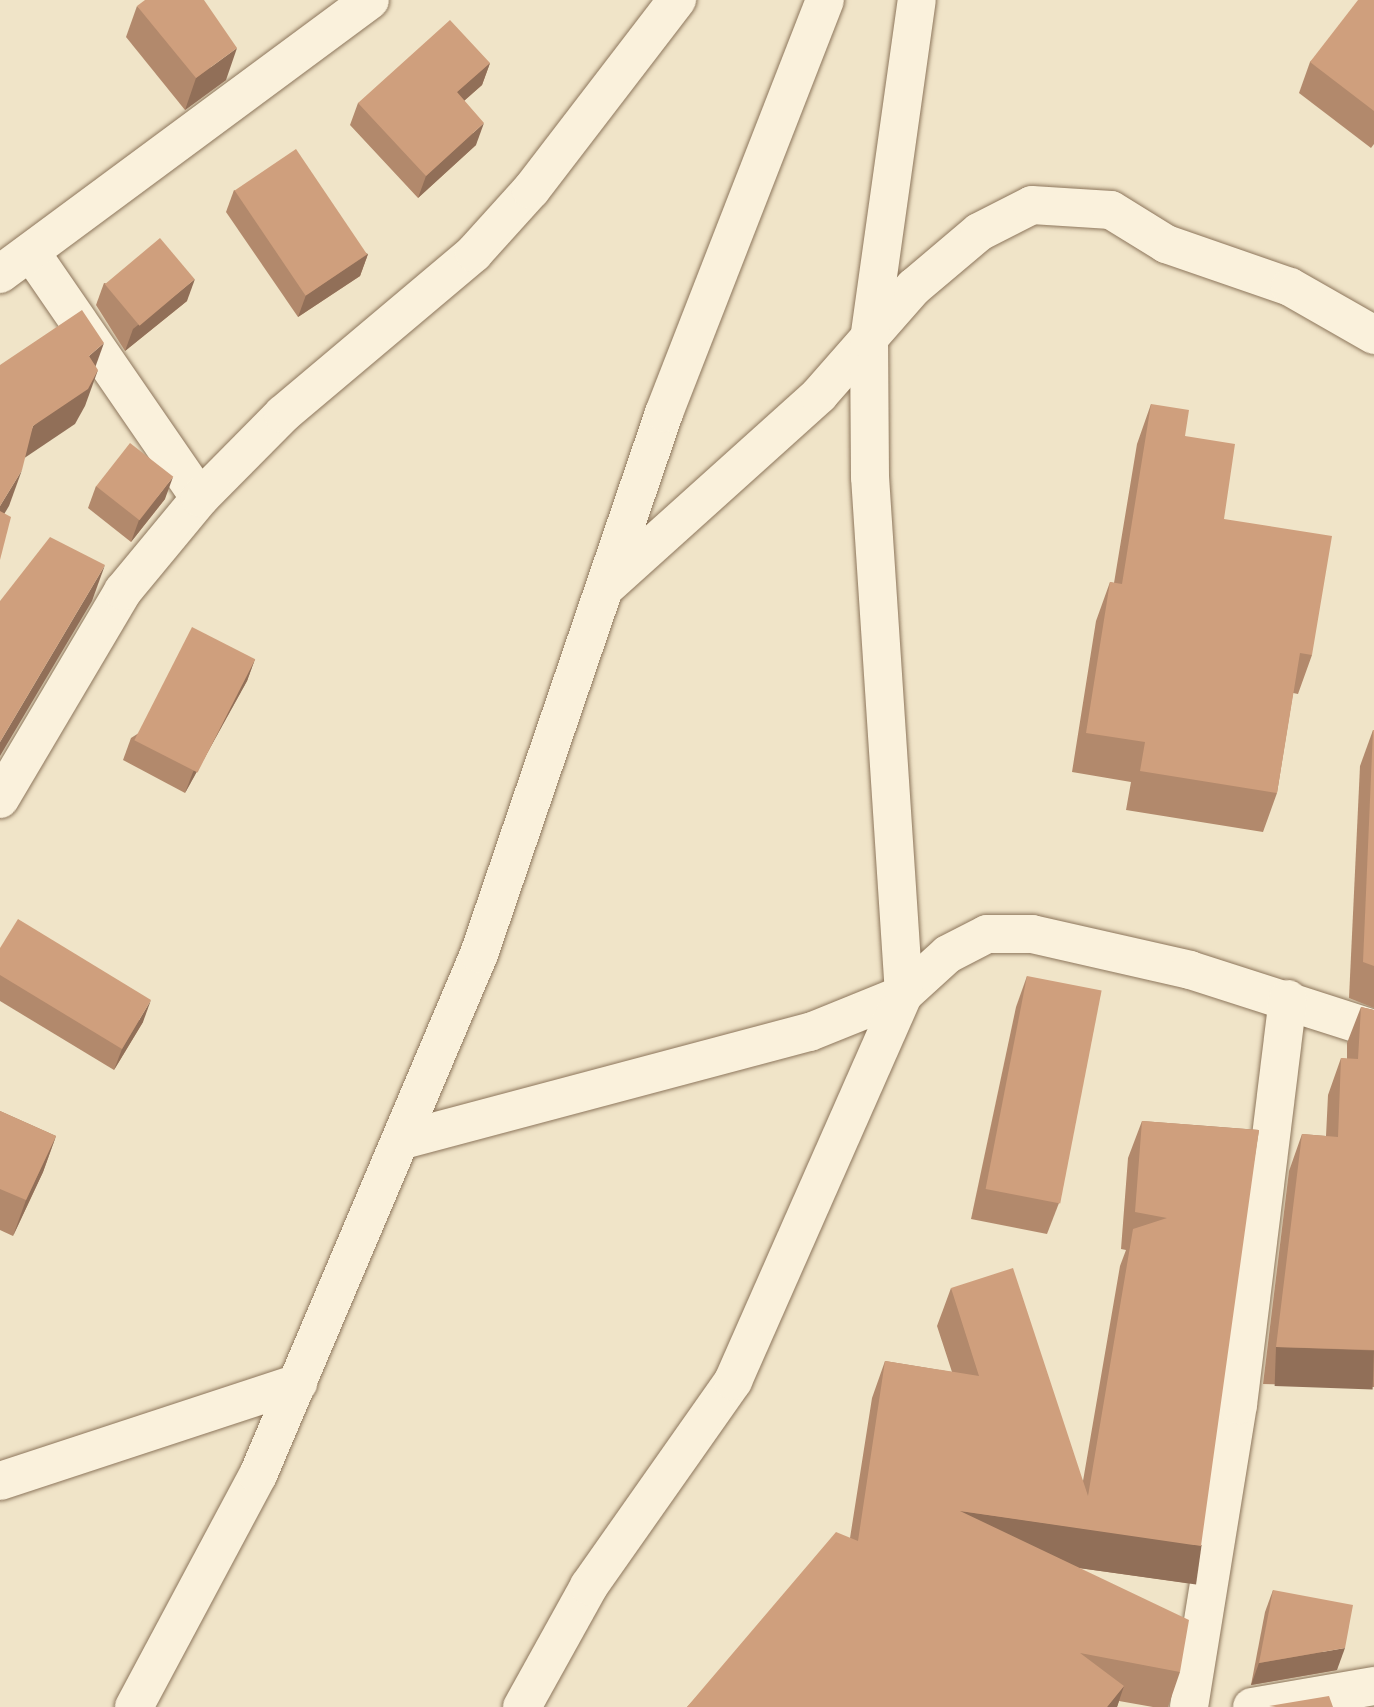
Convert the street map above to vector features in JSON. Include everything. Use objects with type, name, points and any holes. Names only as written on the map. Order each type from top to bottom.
[{"type":"street","points":[[0,274],[32,254],[370,0]]},
{"type":"street","points":[[0,799],[123,592],[200,498],[282,414],[474,253],[531,190],[677,0]]},
{"type":"street","points":[[134,1707],[258,1475],[403,1140],[479,954],[664,413],[825,0]]},
{"type":"street","points":[[522,1707],[589,1586],[733,1381],[904,994],[870,477],[869,340],[917,0]]},
{"type":"street","points":[[606,587],[716,494],[869,340],[914,287],[978,232],[1032,205],[1068,202],[1111,210],[1166,244],[1290,287],[1374,335]]},
{"type":"street","points":[[32,254],[200,498]]},
{"type":"street","points":[[403,1140],[810,1032],[904,994],[972,938],[1032,934],[1288,999],[1374,1029]]},
{"type":"street","points":[[1189,1707],[1238,1405],[1288,999]]},
{"type":"street","points":[[0,1481],[298,1383]]},
{"type":"street","points":[[1252,1707],[1328,1703],[1374,1686]]},
{"type":"building","points":[[145,0],[204,0],[237,48],[196,78],[137,6]]},
{"type":"building","points":[[1358,0],[1374,0],[1374,111],[1310,62]]},
{"type":"building","points":[[450,20],[490,63],[457,92],[484,123],[426,176],[358,103]]},
{"type":"building","points":[[296,149],[367,254],[306,296],[235,190]]},
{"type":"building","points":[[160,238],[195,279],[140,326],[105,284]]},
{"type":"building","points":[[82,310],[104,343],[89,356],[98,370],[88,389],[33,426],[22,470],[0,506],[0,365]]},
{"type":"building","points":[[1151,404],[1189,410],[1185,436],[1235,444],[1224,519],[1332,536],[1312,655],[1300,653],[1277,793],[1140,771],[1145,742],[1086,733],[1110,582],[1122,584]]},
{"type":"building","points":[[130,443],[173,477],[139,520],[96,486]]},
{"type":"building","points":[[0,511],[11,517],[0,560]]},
{"type":"building","points":[[50,537],[105,565],[0,742],[0,601]]},
{"type":"building","points":[[192,627],[255,659],[198,772],[134,740]]},
{"type":"building","points":[[1374,730],[1374,966],[1363,962]]},
{"type":"building","points":[[18,919],[151,1000],[122,1049],[0,975],[0,948]]},
{"type":"building","points":[[1027,976],[1102,991],[1060,1204],[986,1189]]},
{"type":"building","points":[[1361,1007],[1374,1010],[1374,1350],[1276,1347],[1302,1134],[1338,1137],[1341,1058],[1358,1059]]},
{"type":"building","points":[[0,1111],[56,1136],[26,1200],[0,1189]]},
{"type":"building","points":[[1142,1121],[1259,1130],[1201,1546],[960,1511],[1189,1620],[1180,1672],[1080,1653],[1124,1686],[1107,1707],[687,1707],[836,1532],[858,1541],[885,1361],[979,1376],[951,1288],[1013,1268],[1088,1496],[1133,1229],[1167,1218],[1135,1212]]},
{"type":"building","points":[[1273,1590],[1353,1605],[1345,1648],[1259,1663]]},
{"type":"building","points":[[1329,1696],[1333,1707],[1269,1706]]}]
